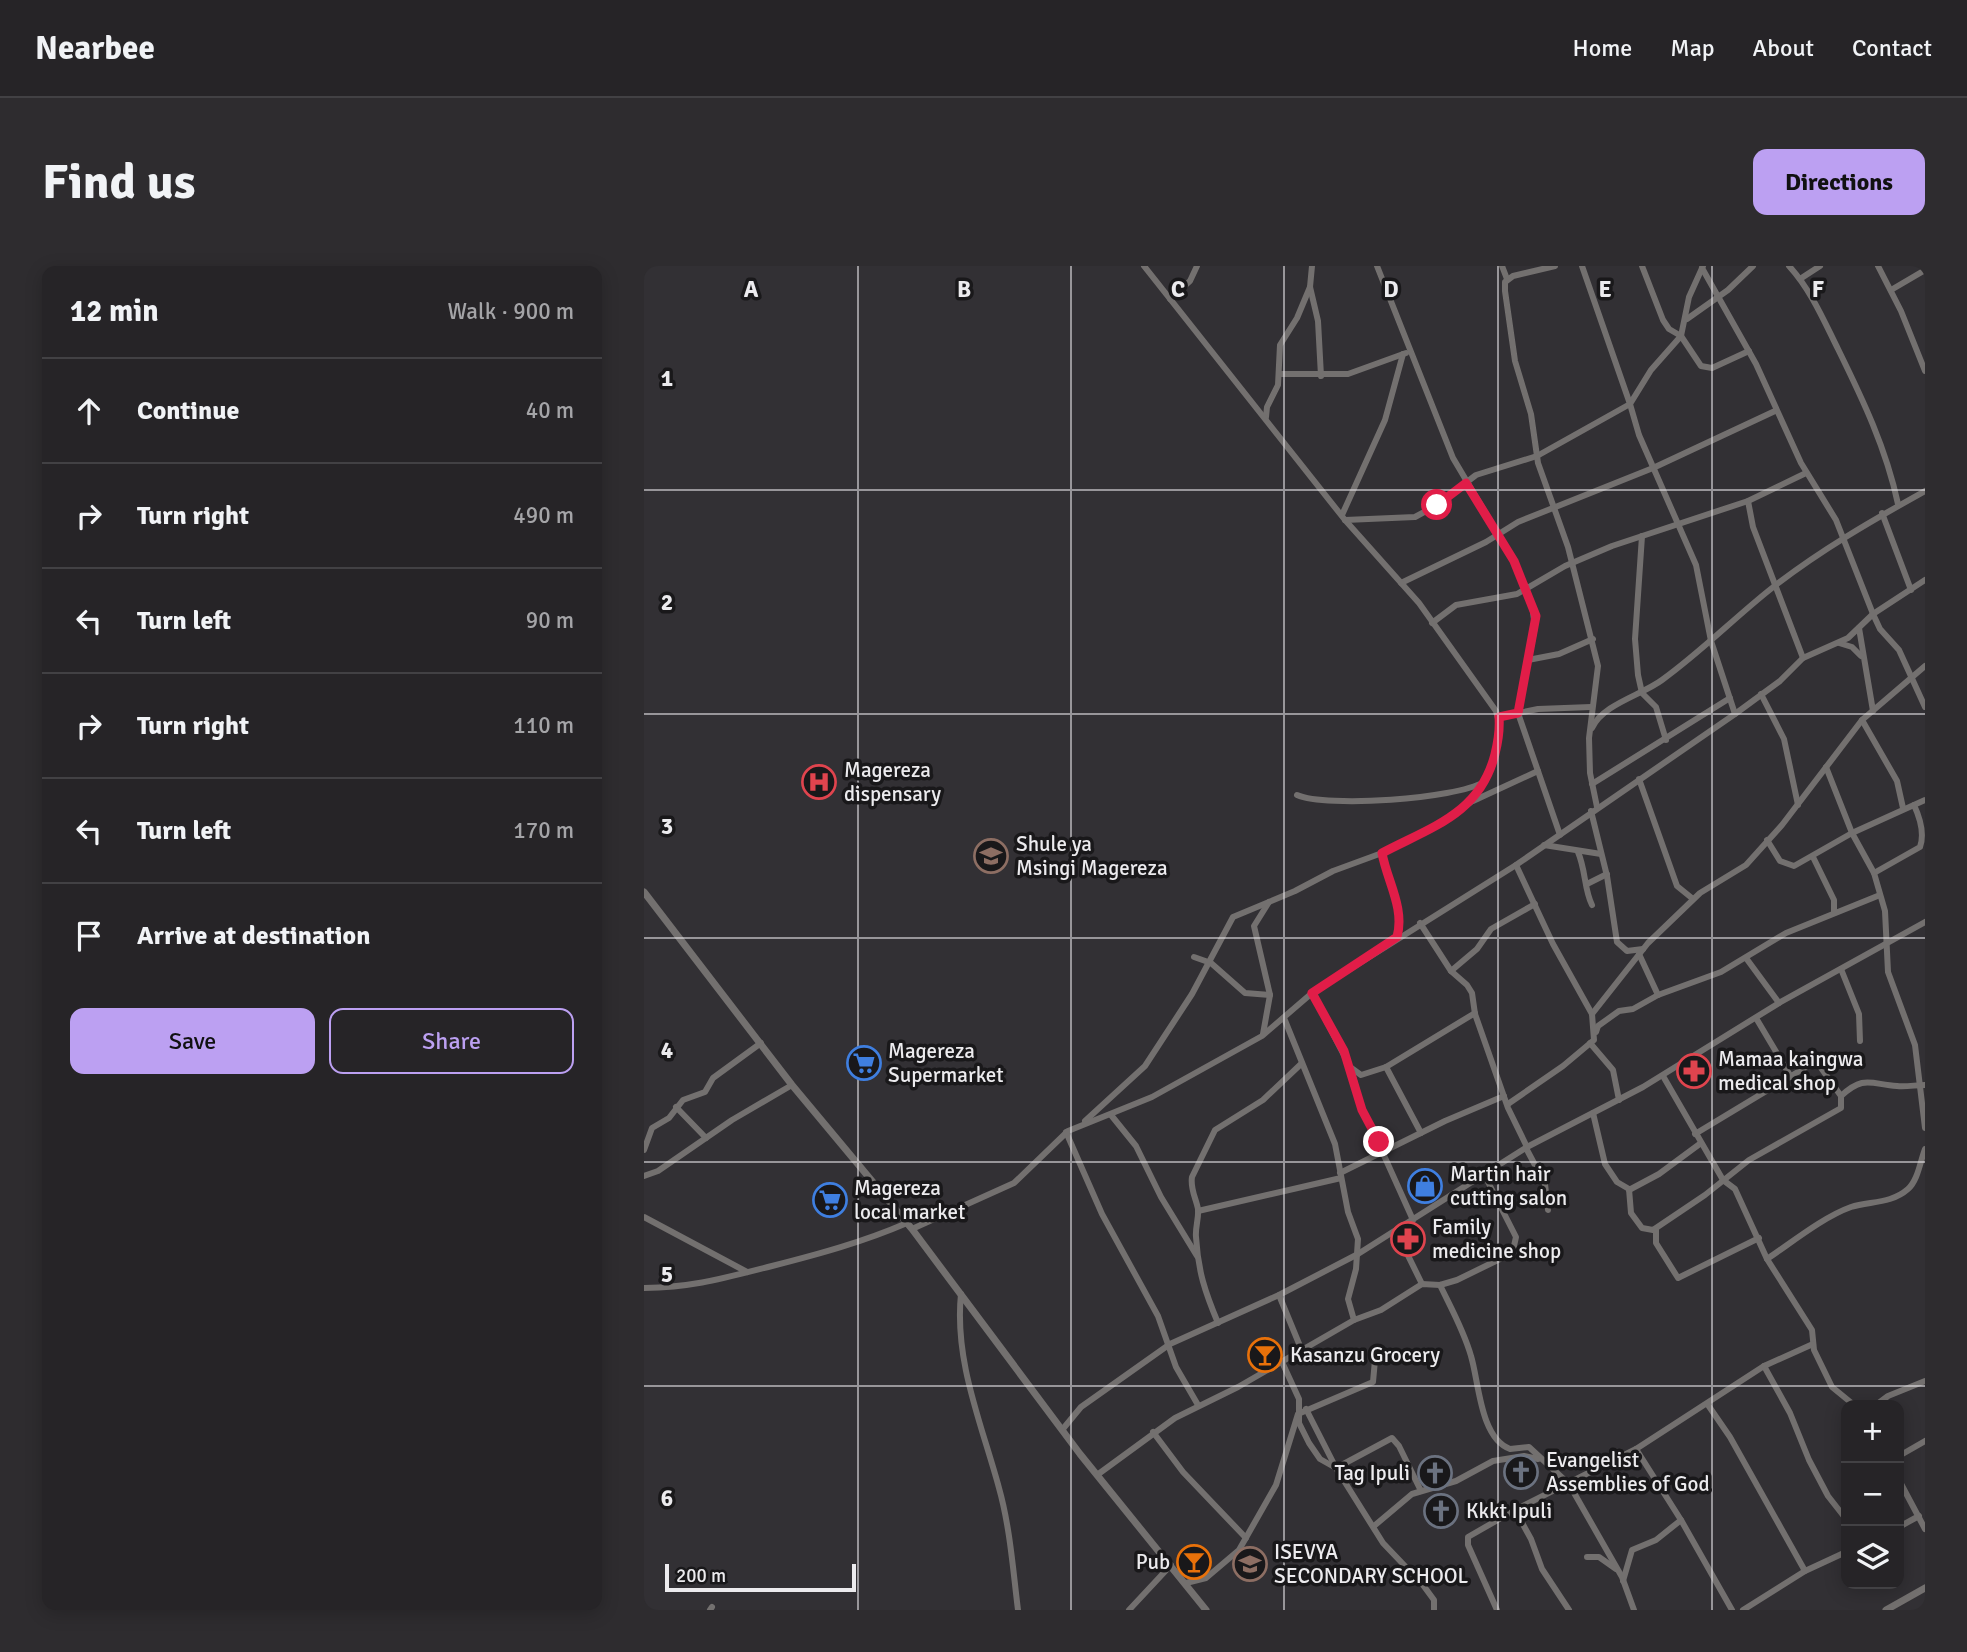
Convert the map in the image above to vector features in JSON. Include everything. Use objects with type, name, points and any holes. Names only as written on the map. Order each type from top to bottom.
[{"type":"street","points":[[1143,266],[1344,518],[1401,583],[1499,717],[1497,747],[1484,782],[1471,802]]},
{"type":"street","points":[[1170,299],[1190,281],[1196,266]]},
{"type":"street","points":[[1268,422],[1266,411],[1276,391],[1280,345],[1297,318],[1310,288],[1312,266]]},
{"type":"street","points":[[1377,266],[1407,353],[1432,411],[1466,483],[1498,533],[1527,590],[1536,621],[1518,713],[1560,835]]},
{"type":"street","points":[[1502,266],[1507,278],[1505,291],[1514,354],[1531,414],[1537,456],[1568,547],[1570,564],[1593,639],[1599,674],[1591,707],[1589,738],[1592,784],[1601,855],[1607,874],[1617,942],[1627,951],[1641,951]]},
{"type":"street","points":[[1507,278],[1555,266]]},
{"type":"street","points":[[1582,266],[1653,468],[1700,578],[1711,641],[1735,714]]},
{"type":"street","points":[[1642,266],[1663,320],[1669,329],[1681,336],[1704,369],[1724,364],[1749,351]]},
{"type":"street","points":[[1685,321],[1753,266]]},
{"type":"street","points":[[1789,266],[1800,279],[1861,394],[1883,449],[1898,504]]},
{"type":"street","points":[[1800,279],[1820,266]]},
{"type":"street","points":[[1878,266],[1925,371]]},
{"type":"street","points":[[1344,518],[1415,517],[1486,471],[1537,456],[1629,404],[1651,370],[1681,336],[1689,297],[1703,267]]},
{"type":"street","points":[[1703,267],[1717,297],[1749,351],[1806,472],[1844,540],[1880,629],[1899,650],[1925,707]]},
{"type":"street","points":[[1891,290],[1925,270]]},
{"type":"street","points":[[1310,288],[1318,321],[1321,376]]},
{"type":"street","points":[[1279,374],[1321,376],[1358,371],[1407,353]]},
{"type":"street","points":[[1344,518],[1385,420],[1407,353]]},
{"type":"street","points":[[1401,583],[1498,533],[1653,468],[1775,411]]},
{"type":"street","points":[[1432,624],[1456,605],[1511,596],[1527,590],[1542,577],[1570,564],[1748,500],[1806,472]]},
{"type":"street","points":[[1589,738],[1599,718],[1642,693],[1711,641],[1774,587],[1882,513],[1925,491]]},
{"type":"street","points":[[1748,500],[1750,518],[1774,587],[1794,629],[1803,659]]},
{"type":"street","points":[[1882,513],[1912,590]]},
{"type":"street","points":[[1642,536],[1635,639],[1642,693],[1656,707],[1666,740]]},
{"type":"street","points":[[644,1288],[697,1286],[846,1247],[910,1226],[1014,1183],[1066,1132],[1111,1115],[1183,1081],[1262,1036],[1312,993],[1397,937],[1516,865],[1735,714],[1803,659],[1839,643],[1873,614],[1925,580]]},
{"type":"street","points":[[1859,628],[1873,711]]},
{"type":"street","points":[[1528,660],[1559,654],[1593,639]]},
{"type":"street","points":[[1839,643],[1852,647],[1863,658]]},
{"type":"street","points":[[1592,1014],[1641,951],[1693,899],[1734,875],[1768,840],[1862,720],[1925,666]]},
{"type":"street","points":[[1761,694],[1784,739],[1798,804]]},
{"type":"street","points":[[1592,784],[1730,698]]},
{"type":"street","points":[[1499,717],[1591,707]]},
{"type":"street","points":[[1862,720],[1897,781],[1903,808]]},
{"type":"street","points":[[1826,767],[1852,833],[1874,873],[1887,924],[1885,944],[1889,976],[1915,1045],[1923,1085],[1925,1128]]},
{"type":"street","points":[[1082,1124],[1145,1066],[1209,962],[1233,916],[1333,871],[1382,853],[1443,822],[1471,802],[1538,771]]},
{"type":"street","points":[[1639,779],[1650,803],[1677,886],[1693,899]]},
{"type":"street","points":[[1297,795],[1326,799],[1420,797],[1475,787],[1484,782]]},
{"type":"street","points":[[1768,840],[1780,861],[1790,866],[1813,857],[1852,833],[1903,808],[1925,800]]},
{"type":"street","points":[[1874,873],[1920,847],[1923,842],[1914,805]]},
{"type":"street","points":[[1544,845],[1601,855]]},
{"type":"street","points":[[1578,852],[1587,884],[1586,892],[1592,905]]},
{"type":"street","points":[[1382,853],[1399,910],[1401,923],[1397,937]]},
{"type":"street","points":[[1813,857],[1834,900],[1834,913]]},
{"type":"street","points":[[1516,865],[1592,1014],[1595,1035]]},
{"type":"street","points":[[1587,884],[1607,874]]},
{"type":"street","points":[[644,892],[792,1085],[910,1226],[1062,1430],[1206,1610]]},
{"type":"street","points":[[1508,1104],[1590,1043],[1598,1026],[1614,1013],[1633,1009],[1658,995],[1721,972],[1776,937],[1834,913],[1857,907],[1880,895]]},
{"type":"street","points":[[1262,1036],[1270,995],[1254,926],[1270,901]]},
{"type":"street","points":[[1451,971],[1477,949],[1491,929],[1535,904]]},
{"type":"street","points":[[1062,1430],[1067,1420],[1081,1407],[1170,1344],[1279,1295],[1358,1254],[1527,1148],[1663,1076],[1779,1003],[1925,922]]},
{"type":"street","points":[[1420,923],[1451,971],[1467,985],[1504,1096],[1545,1184],[1548,1210]]},
{"type":"street","points":[[1641,951],[1658,995]]},
{"type":"street","points":[[1194,957],[1209,962],[1245,993],[1270,995]]},
{"type":"street","points":[[1746,958],[1779,1003]]},
{"type":"street","points":[[1841,969],[1859,1014],[1860,1041]]},
{"type":"street","points":[[1312,993],[1350,1067],[1362,1110],[1413,1220]]},
{"type":"street","points":[[1350,1067],[1361,1075],[1385,1067],[1475,1013]]},
{"type":"street","points":[[1284,1018],[1335,1144],[1358,1239],[1358,1254],[1348,1299],[1354,1320]]},
{"type":"street","points":[[1756,1018],[1791,1077]]},
{"type":"street","points":[[1590,1043],[1610,1065],[1619,1100]]},
{"type":"street","points":[[644,1150],[652,1128],[668,1118],[683,1100],[705,1092],[713,1078],[761,1044]]},
{"type":"street","points":[[1218,1323],[1202,1287],[1196,1231],[1199,1211],[1191,1185],[1210,1137],[1263,1100],[1301,1064]]},
{"type":"street","points":[[1629,1191],[1630,1208],[1636,1223],[1645,1229],[1656,1229],[1765,1150],[1841,1108],[1841,1097],[1817,1064],[1811,1064],[1695,1134]]},
{"type":"street","points":[[1385,1067],[1421,1133]]},
{"type":"street","points":[[1663,1076],[1723,1180],[1735,1189],[1767,1259],[1812,1330],[1813,1344],[1832,1387],[1848,1400]]},
{"type":"street","points":[[1841,1097],[1857,1084],[1866,1082],[1898,1086],[1923,1085]]},
{"type":"street","points":[[644,1176],[658,1171],[792,1085]]},
{"type":"street","points":[[1199,1211],[1341,1175],[1383,1151],[1504,1096]]},
{"type":"street","points":[[677,1107],[706,1138]]},
{"type":"street","points":[[1592,1114],[1605,1164],[1616,1182],[1629,1191]]},
{"type":"street","points":[[1111,1115],[1140,1153],[1161,1197],[1198,1256]]},
{"type":"street","points":[[1066,1132],[1102,1214],[1158,1316],[1176,1367],[1198,1405]]},
{"type":"street","points":[[1629,1191],[1659,1174],[1701,1143]]},
{"type":"street","points":[[1767,1259],[1837,1214],[1854,1206],[1880,1203],[1908,1189],[1916,1177],[1925,1149]]},
{"type":"street","points":[[1097,1475],[1153,1432],[1198,1405],[1303,1351],[1354,1320],[1381,1310],[1422,1284],[1440,1285],[1490,1265],[1506,1255],[1516,1242],[1515,1233],[1483,1174]]},
{"type":"street","points":[[644,1217],[747,1272]]},
{"type":"street","points":[[1656,1229],[1656,1243],[1678,1278],[1759,1238]]},
{"type":"street","points":[[1396,1231],[1422,1284]]},
{"type":"street","points":[[1440,1285],[1472,1356],[1481,1404],[1496,1438],[1510,1449],[1529,1447],[1538,1459],[1569,1484],[1617,1569],[1634,1610]]},
{"type":"street","points":[[961,1294],[963,1351],[969,1388],[1002,1500],[1018,1610]]},
{"type":"street","points":[[1279,1295],[1303,1351]]},
{"type":"street","points":[[1497,1610],[1467,1539],[1515,1510],[1636,1449],[1708,1405],[1764,1366],[1813,1344]]},
{"type":"street","points":[[1186,1583],[1206,1578],[1230,1559],[1245,1538],[1276,1485],[1293,1425],[1304,1409],[1348,1395],[1374,1381],[1375,1360]]},
{"type":"street","points":[[1282,1362],[1336,1468],[1399,1563],[1418,1578],[1434,1600],[1434,1610]]},
{"type":"street","points":[[1764,1366],[1790,1413],[1805,1453],[1828,1496],[1841,1512]]},
{"type":"street","points":[[1883,1400],[1925,1381]]},
{"type":"street","points":[[1708,1405],[1730,1437],[1805,1571]]},
{"type":"street","points":[[1304,1409],[1299,1423],[1304,1436],[1320,1459],[1336,1468]]},
{"type":"street","points":[[1153,1432],[1184,1472],[1245,1538]]},
{"type":"street","points":[[1336,1468],[1393,1439],[1421,1491]]},
{"type":"street","points":[[1904,1453],[1925,1441]]},
{"type":"street","points":[[1636,1449],[1681,1520],[1732,1610]]},
{"type":"street","points":[[1374,1526],[1408,1496],[1456,1481],[1493,1461],[1524,1456],[1538,1459]]},
{"type":"street","points":[[1904,1489],[1925,1529]]},
{"type":"street","points":[[1515,1510],[1531,1539],[1542,1569],[1569,1610]]},
{"type":"street","points":[[1901,1526],[1919,1516]]},
{"type":"street","points":[[1623,1581],[1632,1550],[1656,1540],[1681,1520]]},
{"type":"street","points":[[1743,1610],[1805,1571],[1841,1554]]},
{"type":"street","points":[[1587,1557],[1599,1558],[1617,1569]]},
{"type":"street","points":[[1129,1610],[1171,1566]]},
{"type":"street","points":[[1886,1610],[1925,1588]]},
{"type":"street","points":[[1757,1601],[1761,1610]]},
{"type":"place","name":"Magereza dispensary","points":[[819,782]]},
{"type":"place","name":"Shule ya Msingi Magereza","points":[[991,856]]},
{"type":"place","name":"Magereza Supermarket","points":[[864,1063]]},
{"type":"place","name":"Mamaa kaingwa medical shop","points":[[1694,1071]]},
{"type":"place","name":"Martin hair cutting salon","points":[[1425,1186]]},
{"type":"place","name":"Magereza local market","points":[[830,1200]]},
{"type":"place","name":"Family medicine shop","points":[[1408,1239]]},
{"type":"place","name":"Kasanzu Grocery","points":[[1265,1355]]},
{"type":"place","name":"Evangelist Assemblies of God","points":[[1521,1472]]},
{"type":"place","name":"Tag Ipuli","points":[[1435,1473]]},
{"type":"place","name":"Kkkt Ipuli","points":[[1441,1511]]},
{"type":"place","name":"Pub","points":[[1194,1562]]},
{"type":"place","name":"ISEVYA SECONDARY SCHOOL","points":[[1250,1564]]},
{"type":"route","points":[[1379,1142],[1356,1095],[1344,1051],[1312,993],[1397,937],[1401,923],[1399,910],[1382,853],[1443,822],[1471,802],[1480,791],[1492,767],[1500,726],[1499,717],[1518,713],[1536,621],[1530,598],[1514,561],[1466,483],[1437,505]]}]
